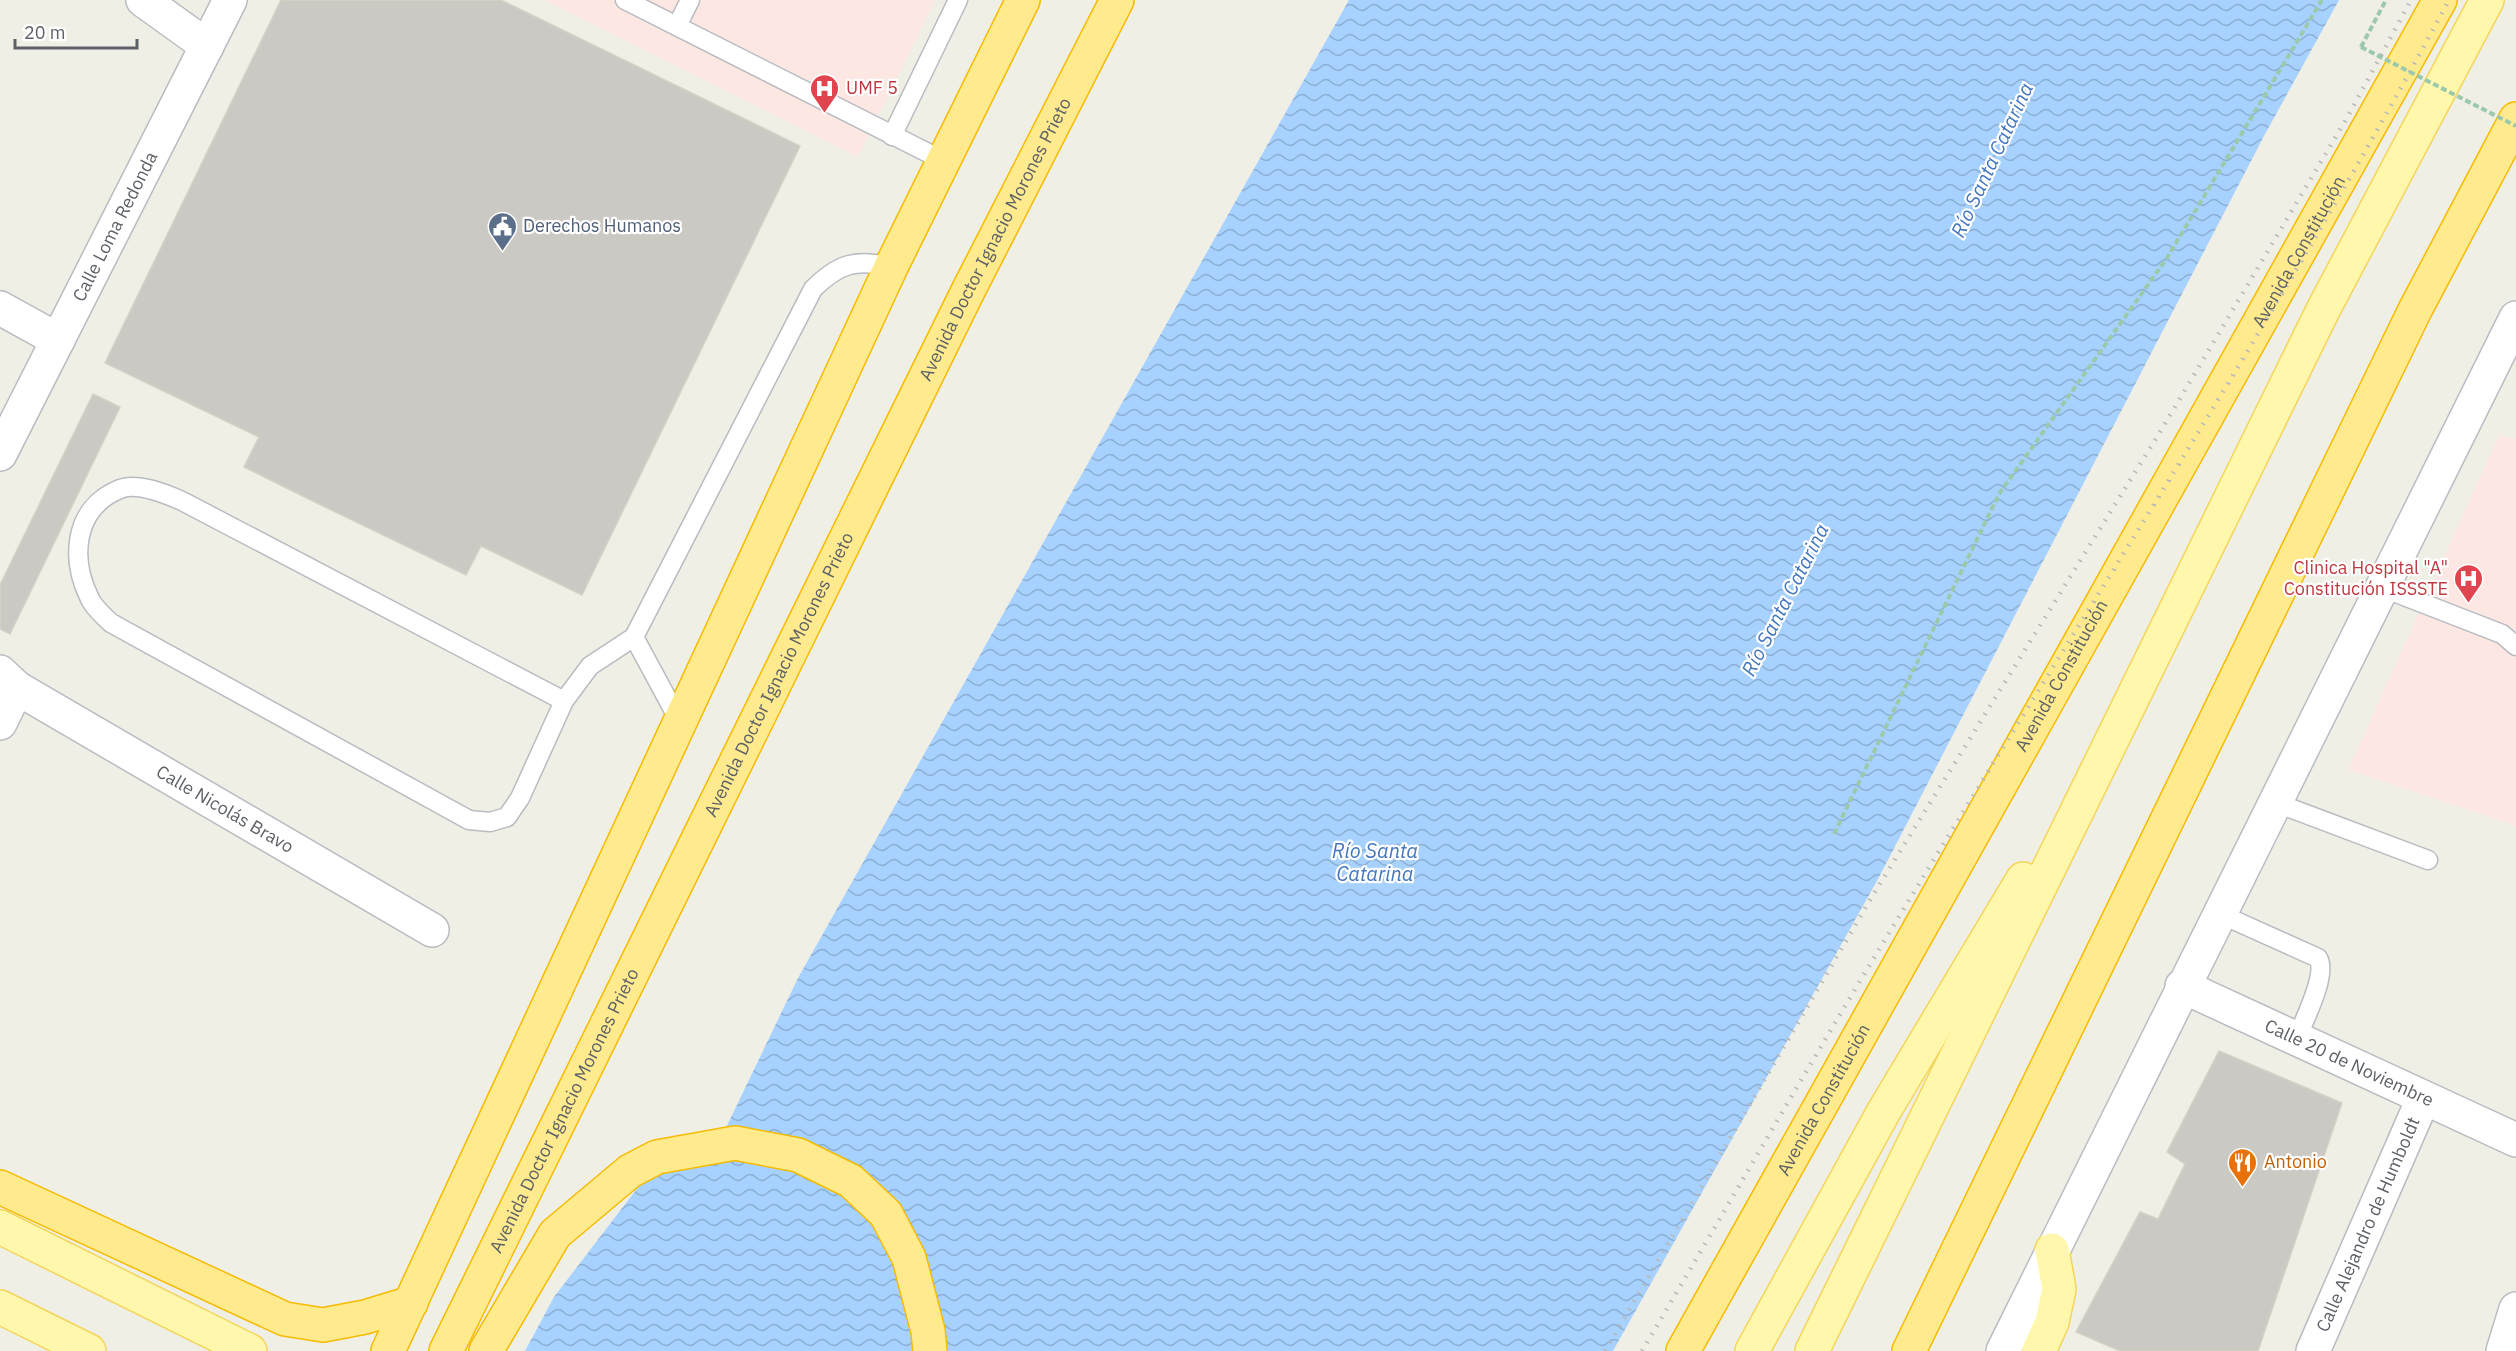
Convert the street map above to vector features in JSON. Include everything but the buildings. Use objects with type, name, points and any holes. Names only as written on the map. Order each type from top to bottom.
[{"type":"highway","points":[[388,1351],[681,724],[891,267],[1023,0]]},
{"type":"highway","name":"Avenida Doctor Ignacio Morones Prieto","points":[[446,1351],[967,293],[1117,0]]},
{"type":"highway","name":"Avenida Constitución","points":[[1683,1351],[2440,0]]},
{"type":"highway","points":[[1909,1351],[2415,310],[2516,119]]},
{"type":"highway","points":[[486,1351],[555,1234],[630,1172],[657,1157],[735,1143],[798,1155],[850,1181],[886,1214],[909,1258],[928,1331],[930,1351]]},
{"type":"highway","points":[[0,1187],[285,1319],[323,1325],[365,1317],[411,1303]]},
{"type":"main road","points":[[1812,1351],[2323,310],[2487,0]]},
{"type":"main road","points":[[1752,1351],[1884,1110],[2123,714]]},
{"type":"main road","points":[[0,1227],[250,1351]]},
{"type":"main road","points":[[2039,1351],[2052,1322],[2059,1289],[2052,1250]]},
{"type":"main road","points":[[0,1306],[89,1351]]},
{"type":"street","points":[[143,0],[207,46]]},
{"type":"street","name":"Calle Loma Redonda","points":[[0,454],[230,0]]},
{"type":"street","points":[[0,308],[58,340]]},
{"type":"street","points":[[2003,1351],[2139,1079],[2218,913],[2516,318]]},
{"type":"street","points":[[0,723],[9,680]]},
{"type":"street","name":"Calle Nicolás Bravo","points":[[9,680],[432,930]]},
{"type":"street","name":"Calle 20 de Noviembre","points":[[2182,986],[2516,1140]]},
{"type":"street","name":"Calle Alejandro de Humboldt","points":[[2313,1351],[2423,1099]]},
{"type":"street","points":[[2502,1351],[2516,1309]]},
{"type":"lane","points":[[625,0],[944,161]]},
{"type":"lane","points":[[677,26],[690,0]]},
{"type":"lane","points":[[892,136],[958,0]]},
{"type":"lane","points":[[564,701],[182,501],[154,489],[121,488],[92,509],[77,537],[79,572],[91,601],[111,623],[469,820],[490,822],[507,817],[520,798],[564,701],[590,666],[634,637],[813,289],[826,276],[845,266],[872,262],[891,267]]},
{"type":"lane","points":[[2381,587],[2502,634],[2516,646]]},
{"type":"lane","points":[[634,637],[681,724]]},
{"type":"lane","points":[[2274,802],[2428,860]]},
{"type":"lane","points":[[2218,913],[2318,958],[2322,964],[2320,978],[2296,1038]]},
{"type":"path","points":[[1834,834],[1999,494],[2167,258],[2322,0]]},
{"type":"path","points":[[2386,0],[2361,47],[2516,126]]},
{"type":"shaded area","name":"UMF 5","points":[[545,0],[935,0],[858,157]]},
{"type":"shaded area","name":"Clinica Hospital \"A\" Constitución ISSSTE","points":[[2499,435],[2516,439],[2516,826],[2348,770]]},
{"type":"water","name":"Río Santa Catarina","points":[[1349,0],[2339,0],[2264,136],[1878,879],[1613,1351],[525,1351],[554,1297],[649,1173],[708,1165],[798,978]]},
{"type":"railway","points":[[1605,1351],[1873,895],[2160,432],[2347,118],[2411,0]]},
{"type":"railway","points":[[1642,1351],[1867,969],[2250,347],[2318,233],[2449,0]]},
{"type":"place","name":"UMF 5","points":[[825,114]]},
{"type":"place","name":"Derechos Humanos","points":[[502,252]]},
{"type":"place","name":"Clinica Hospital \"A\" Constitución ISSSTE","points":[[2469,604]]},
{"type":"place","name":"Antonio","points":[[2243,1188]]}]
